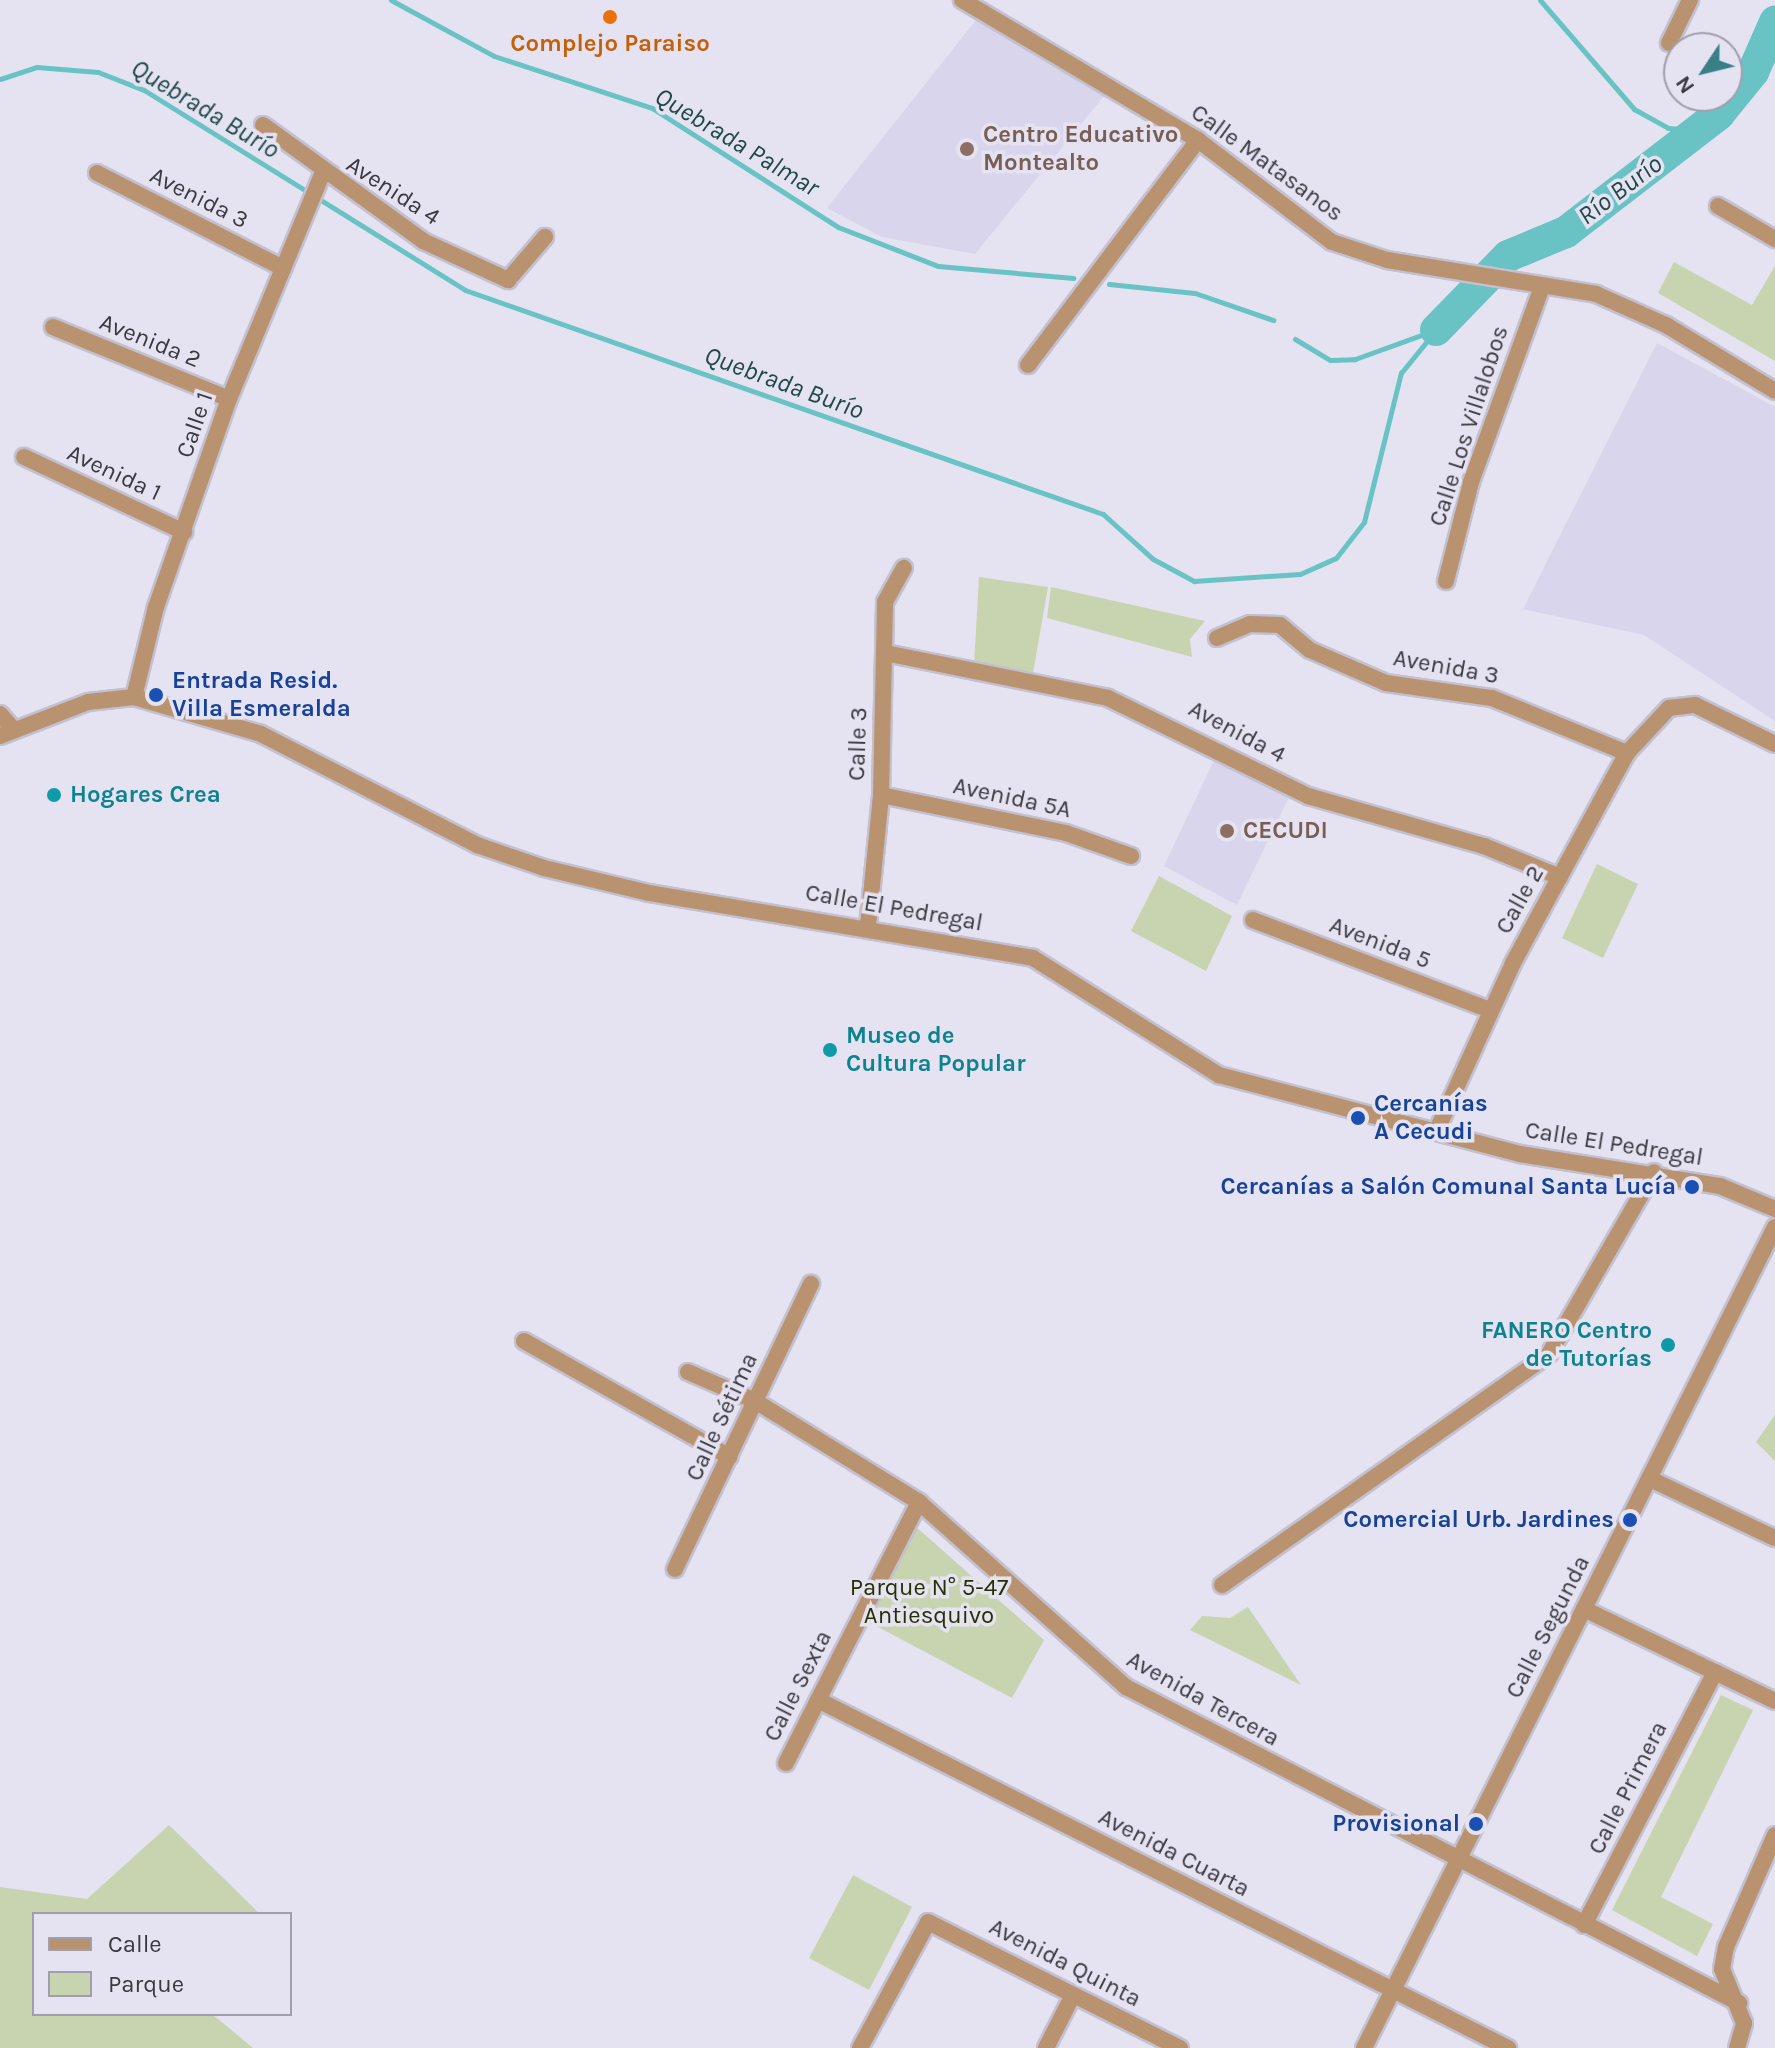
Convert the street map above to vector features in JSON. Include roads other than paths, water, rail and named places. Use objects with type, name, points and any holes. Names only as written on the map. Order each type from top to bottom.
[{"type":"street","name":"Calle Matasanos","points":[[962,0],[1198,140],[1332,242],[1542,287]]},
{"type":"street","points":[[1674,32],[1690,0]]},
{"type":"street","name":"Avenida 4","points":[[263,125],[319,181],[423,241],[508,280],[545,237]]},
{"type":"street","points":[[1028,365],[1198,140]]},
{"type":"street","name":"Avenida 3","points":[[97,173],[279,266]]},
{"type":"street","name":"Calle 1","points":[[134,697],[184,532],[229,399],[279,266],[319,181]]},
{"type":"street","points":[[1718,206],[1775,239]]},
{"type":"street","points":[[1542,287],[1596,294],[1639,312],[1775,391]]},
{"type":"street","name":"Calle Los Villalobos","points":[[1446,581],[1471,482],[1542,287]]},
{"type":"street","name":"Avenida 2","points":[[53,327],[229,399]]},
{"type":"street","name":"Avenida 1","points":[[24,457],[184,532]]},
{"type":"street","name":"Calle 3","points":[[868,926],[881,795],[885,602],[904,568]]},
{"type":"street","name":"Avenida 3","points":[[1217,638],[1250,624],[1280,625],[1310,650],[1386,683],[1492,698],[1627,753]]},
{"type":"street","name":"Avenida 4","points":[[885,653],[1108,698],[1308,796],[1484,846],[1560,877]]},
{"type":"street","name":"Calle El Pedregal","points":[[7,733],[88,702],[134,697],[261,734],[477,845],[544,868],[649,893],[868,926],[1033,958],[1219,1075],[1520,1154],[1654,1172],[1720,1186],[1775,1209]]},
{"type":"street","name":"Calle 2","points":[[1437,1130],[1490,1010],[1627,753],[1669,708],[1720,712],[1775,744]]},
{"type":"street","points":[[0,714],[7,733]]},
{"type":"street","name":"Avenida 5A","points":[[881,795],[1066,833],[1131,856]]},
{"type":"street","name":"Avenida 5","points":[[1253,920],[1490,1010]]},
{"type":"street","points":[[1222,1585],[1549,1354],[1654,1172]]},
{"type":"street","name":"Calle Segunda","points":[[1364,2048],[1775,1227]]},
{"type":"street","name":"Calle Sétima","points":[[675,1569],[811,1284]]},
{"type":"street","points":[[524,1341],[730,1457]]},
{"type":"street","name":"Avenida Tercera","points":[[688,1372],[755,1401],[919,1502],[1126,1687],[1456,1862],[1739,2003]]},
{"type":"street","points":[[1650,1479],[1775,1538]]},
{"type":"street","name":"Calle Sexta","points":[[786,1763],[919,1502]]},
{"type":"street","points":[[1584,1609],[1775,1701]]},
{"type":"street","name":"Calle Primera","points":[[1584,1925],[1715,1672]]},
{"type":"street","name":"Avenida Cuarta","points":[[818,1700],[1508,2048]]},
{"type":"street","points":[[1737,2048],[1739,2003],[1722,1969],[1726,1947],[1775,1835]]},
{"type":"street","name":"Avenida Quinta","points":[[860,2048],[928,1922],[1180,2048]]},
{"type":"street","points":[[1046,2048],[1073,1995]]},
{"type":"waterway","name":"Quebrada Palmar","points":[[391,0],[494,56],[652,108],[838,227],[938,266],[1073,278]]},
{"type":"waterway","points":[[1540,0],[1634,109],[1668,128],[1697,130]]},
{"type":"waterway","name":"Río Burío","points":[[1436,330],[1508,256],[1566,232],[1719,114],[1753,72],[1775,22]]},
{"type":"waterway","name":"Quebrada Burío","points":[[0,79],[37,67],[98,72],[144,90],[465,290],[1103,514],[1153,559],[1194,581],[1300,574],[1336,558],[1364,522],[1401,373],[1436,330]]},
{"type":"waterway","name":"Quebrada Palmar","points":[[1109,284],[1195,293],[1273,320]]},
{"type":"waterway","name":"Quebrada Palmar","points":[[1295,339],[1330,360],[1355,359],[1435,330]]},
{"type":"place","name":"Complejo Paraiso","points":[[610,17]]},
{"type":"place","name":"Centro Educativo Montealto","points":[[967,149]]},
{"type":"place","name":"Entrada Resid. Villa Esmeralda","points":[[156,695]]},
{"type":"place","name":"Hogares Crea","points":[[54,795]]},
{"type":"place","name":"CECUDI","points":[[1227,831]]},
{"type":"place","name":"Museo de Cultura Popular","points":[[830,1050]]},
{"type":"place","name":"Cercanías A Cecudi","points":[[1358,1118]]},
{"type":"place","name":"Cercanías a Salón Comunal Santa Lucía","points":[[1692,1187]]},
{"type":"place","name":"FANERO Centro de Tutorías","points":[[1668,1345]]},
{"type":"place","name":"Comercial Urb. Jardines","points":[[1630,1520]]},
{"type":"place","name":"Provisional","points":[[1476,1824]]},
{"type":"park label","name":"Parque N° 5-47 Antiesquivo","points":[[929,1602]]}]
